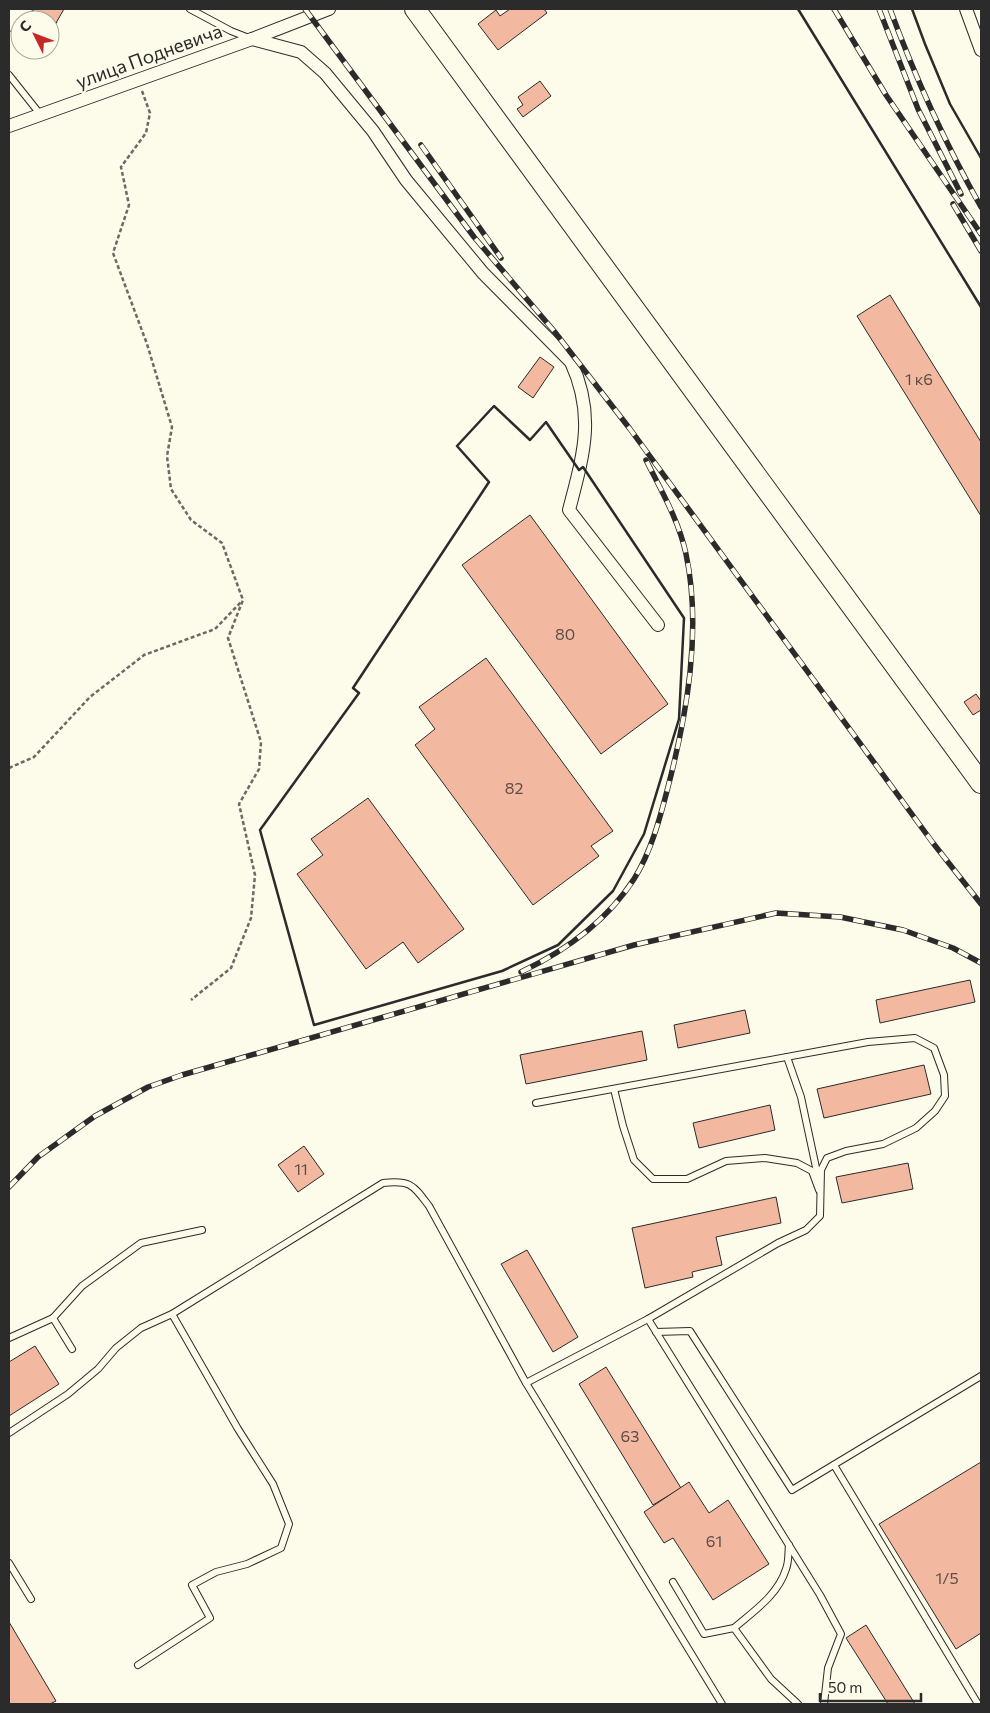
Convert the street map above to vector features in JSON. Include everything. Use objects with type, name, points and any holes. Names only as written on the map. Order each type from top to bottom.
[{"type":"highway","points":[[415,9],[981,783]]},
{"type":"street","name":"улица Подневича","points":[[9,126],[252,39],[329,9]]},
{"type":"street","points":[[966,9],[981,50]]},
{"type":"street","points":[[252,39],[301,52],[325,74],[373,132],[406,180],[483,273],[571,362],[578,378],[586,416],[580,470],[569,510],[658,625]]},
{"type":"lane","points":[[190,9],[231,31],[252,39]]},
{"type":"lane","points":[[9,74],[40,114]]},
{"type":"lane","points":[[526,1383],[648,1319],[778,1243],[806,1230],[820,1216],[821,1170],[827,1158],[846,1151],[883,1144],[916,1128],[934,1111],[945,1096],[944,1075],[934,1048],[915,1038],[868,1042],[536,1103]]},
{"type":"lane","points":[[787,1057],[801,1097],[821,1193]]},
{"type":"lane","points":[[614,1088],[634,1160],[653,1179],[687,1180],[726,1161],[765,1158],[798,1162],[812,1171],[821,1193]]},
{"type":"lane","points":[[9,1433],[68,1394],[98,1369],[116,1348],[141,1328],[172,1314],[383,1183],[400,1181],[418,1192],[429,1206],[526,1383],[722,1704]]},
{"type":"lane","points":[[9,1338],[53,1318],[82,1286],[141,1242],[202,1230]]},
{"type":"lane","points":[[138,1665],[210,1618],[192,1585],[216,1572],[247,1564],[280,1548],[289,1524],[273,1484],[238,1429],[172,1314]]},
{"type":"lane","points":[[53,1318],[72,1349]]},
{"type":"lane","points":[[648,1319],[789,1544],[841,1634],[828,1668],[824,1704]]},
{"type":"lane","points":[[656,1332],[690,1331],[792,1490],[981,1376]]},
{"type":"lane","points":[[834,1464],[978,1704]]},
{"type":"lane","points":[[673,1582],[704,1634],[734,1628],[777,1589],[787,1568],[789,1544]]},
{"type":"lane","points":[[9,1563],[31,1599]]},
{"type":"lane","points":[[734,1628],[771,1679],[798,1704]]},
{"type":"path","points":[[138,80],[150,113],[146,133],[122,167],[129,205],[113,253],[147,344],[172,427],[167,456],[170,489],[191,520],[222,543],[243,600],[228,638],[261,742],[259,769],[239,804],[255,875],[251,918],[231,968],[191,1000]]},
{"type":"path","points":[[9,768],[34,757],[90,696],[144,655],[215,629],[243,600]]},
{"type":"building","points":[[30,9],[64,9],[60,16],[60,10]]},
{"type":"building","points":[[510,9],[544,9],[547,13],[498,50],[478,24],[496,10],[500,16]]},
{"type":"building","points":[[540,81],[551,96],[523,117],[517,109],[523,105],[518,97]]},
{"type":"building","points":[[890,295],[981,442],[981,516],[857,316]]},
{"type":"building","points":[[540,357],[554,367],[533,398],[518,387]]},
{"type":"building","points":[[530,515],[668,704],[601,754],[462,565]]},
{"type":"building","points":[[486,658],[613,831],[591,846],[599,856],[533,905],[415,745],[435,729],[419,707]]},
{"type":"building","points":[[976,694],[981,701],[981,710],[973,715],[964,702]]},
{"type":"building","points":[[368,798],[464,929],[418,963],[403,942],[366,969],[297,874],[323,855],[311,839]]},
{"type":"building","points":[[970,980],[975,1002],[880,1023],[876,1000]]},
{"type":"building","points":[[745,1010],[750,1033],[678,1048],[674,1025]]},
{"type":"building","points":[[642,1031],[647,1060],[526,1084],[520,1055]]},
{"type":"building","points":[[924,1065],[931,1094],[824,1118],[817,1089]]},
{"type":"building","points":[[770,1105],[775,1130],[699,1148],[693,1123]]},
{"type":"building","points":[[304,1146],[324,1174],[298,1192],[278,1165]]},
{"type":"building","points":[[908,1163],[913,1189],[842,1203],[836,1177]]},
{"type":"building","points":[[776,1197],[781,1223],[716,1237],[722,1265],[692,1272],[693,1277],[645,1288],[632,1228]]},
{"type":"building","points":[[527,1250],[578,1337],[553,1352],[501,1264]]},
{"type":"building","points":[[35,1346],[59,1384],[9,1416],[9,1362]]},
{"type":"building","points":[[606,1367],[681,1488],[653,1505],[579,1384]]},
{"type":"building","points":[[981,1462],[981,1633],[956,1649],[879,1524]]},
{"type":"building","points":[[689,1482],[709,1513],[728,1500],[769,1564],[713,1600],[673,1538],[664,1543],[644,1512]]},
{"type":"building","points":[[9,1622],[56,1701],[50,1704],[9,1704]]},
{"type":"building","points":[[866,1625],[915,1704],[888,1704],[846,1638]]},
{"type":"railway","points":[[305,9],[474,237],[554,331],[630,429],[933,843],[981,904]]},
{"type":"railway","points":[[834,9],[886,95],[981,234]]},
{"type":"railway","points":[[879,9],[918,109],[961,194]]},
{"type":"railway","points":[[890,9],[931,110],[981,207]]},
{"type":"railway","points":[[421,145],[501,258]]},
{"type":"railway","points":[[953,204],[981,251]]},
{"type":"railway","points":[[521,972],[553,955],[584,933],[611,908],[634,879],[650,846],[662,811],[675,759],[690,671],[693,612],[691,583],[686,554],[679,530],[646,460]]},
{"type":"railway","points":[[9,1187],[38,1157],[95,1116],[148,1087],[182,1075],[634,945],[776,913],[840,917],[903,930],[953,948],[981,963]]},
{"type":"wall","points":[[798,9],[981,307]]},
{"type":"wall","points":[[912,9],[950,104],[981,158]]},
{"type":"wall","points":[[494,406],[530,440],[546,422],[579,470],[583,467],[684,618],[679,719],[644,834],[613,891],[558,945],[502,971],[314,1025],[260,830],[359,693],[353,688],[489,482],[457,446],[494,406]]}]
